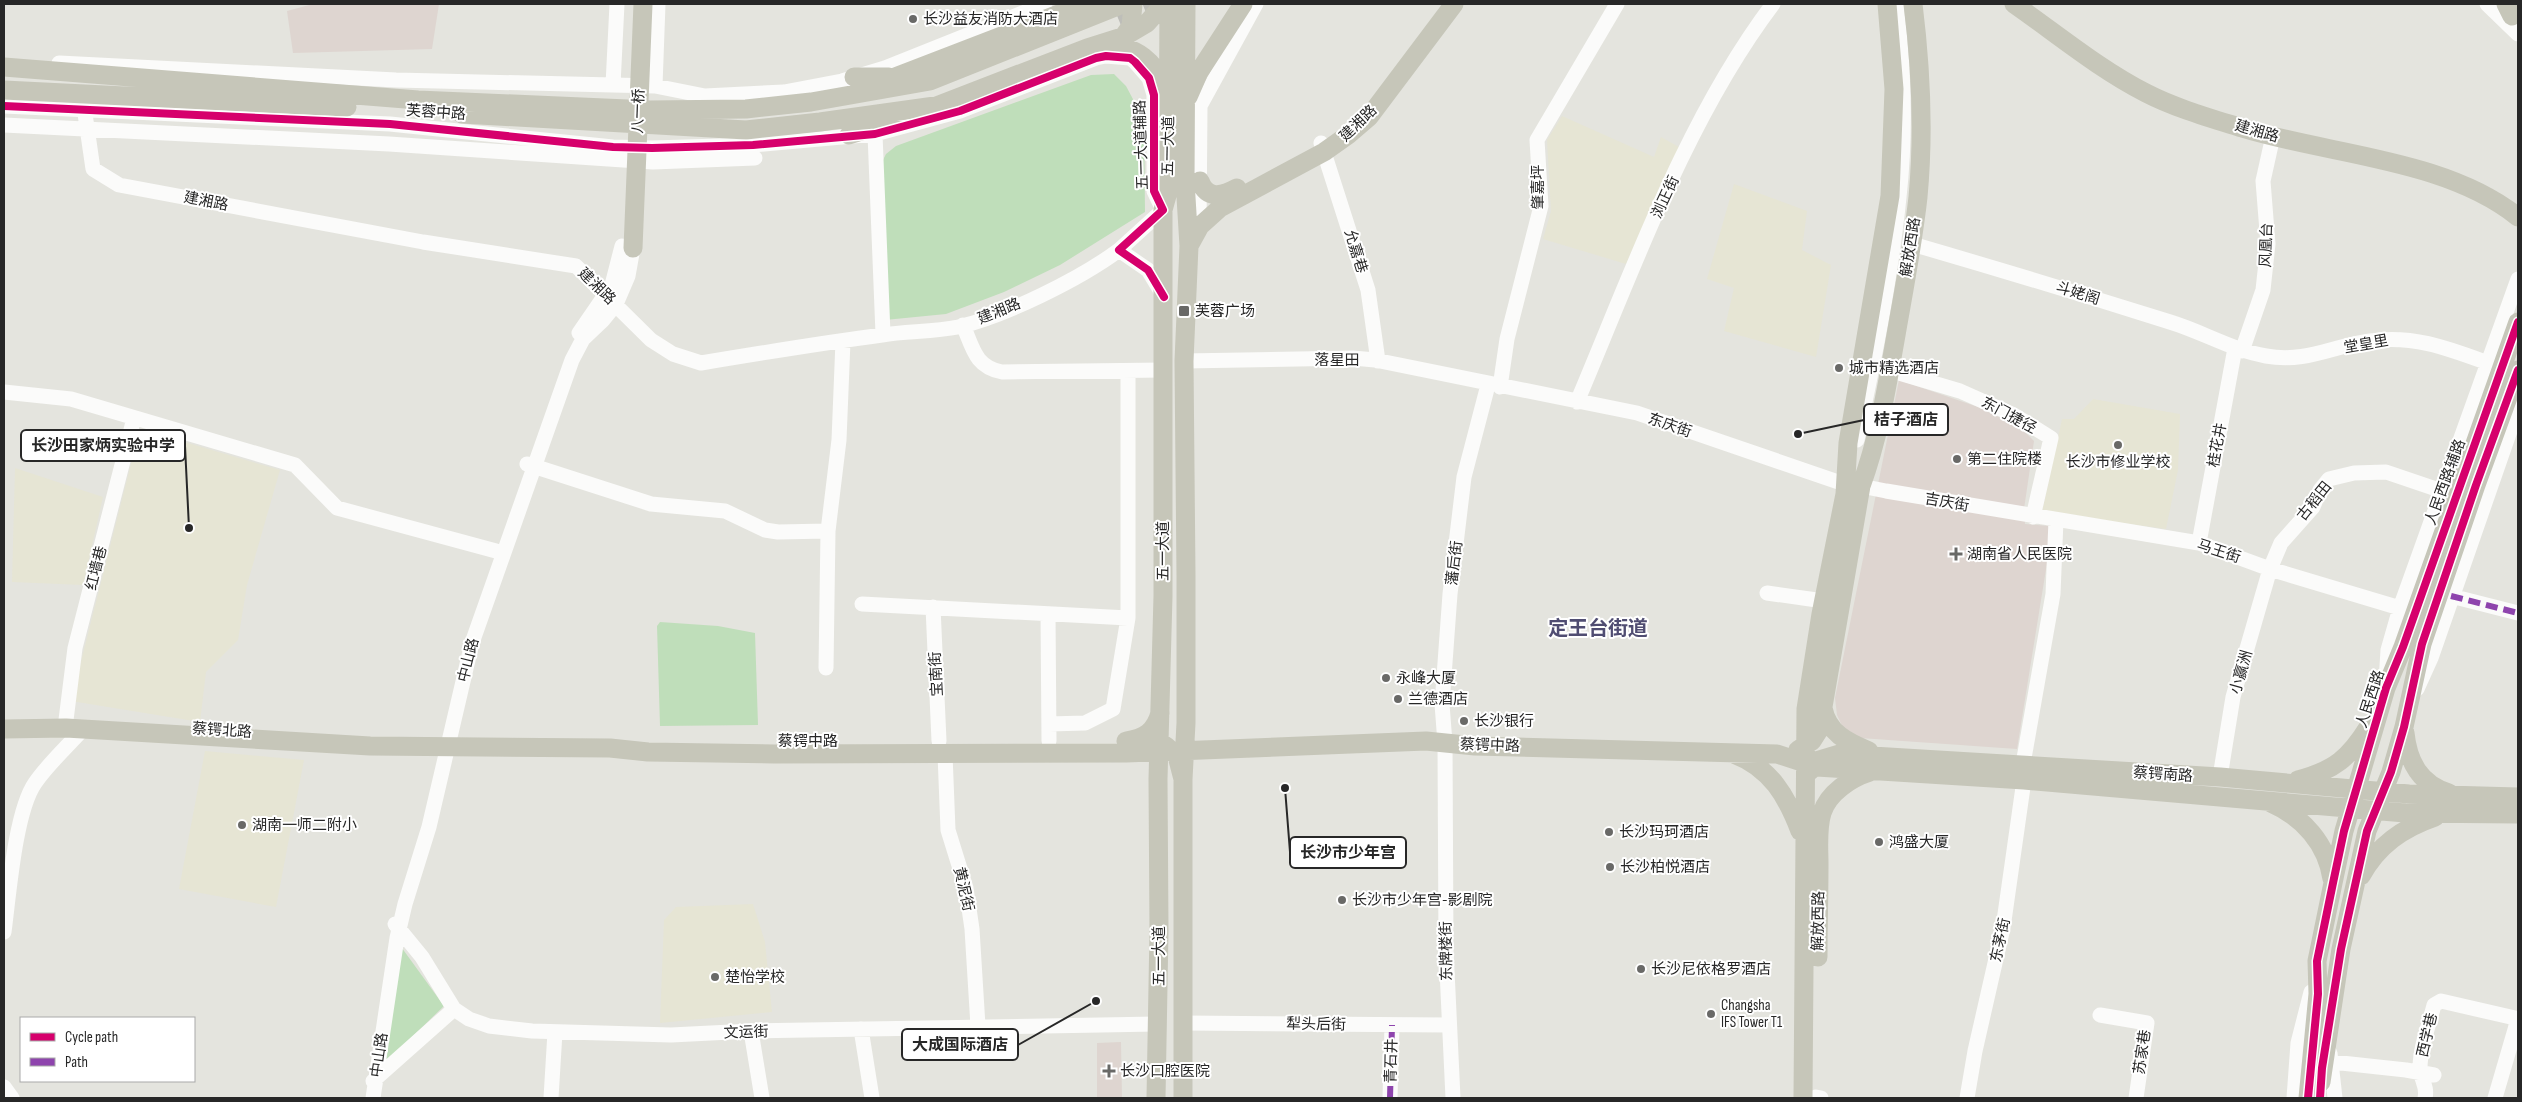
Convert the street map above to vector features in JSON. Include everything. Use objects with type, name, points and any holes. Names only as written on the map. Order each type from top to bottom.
[{"type":"main road","name":"八一桥","points":[[628,247],[632,4]]},
{"type":"main road","name":"八一桥","points":[[628,247],[643,4]]},
{"type":"main road","points":[[856,85],[928,65],[1084,4]]},
{"type":"main road","points":[[849,135],[942,105],[1087,48],[1123,37],[1147,23],[1164,4]]},
{"type":"main road","name":"五一大道","points":[[1169,4],[1168,192],[1163,210],[1164,370],[1160,712],[1169,750],[1183,779],[1184,1098]]},
{"type":"main road","points":[[1185,110],[1195,79],[1242,4]]},
{"type":"main road","name":"建湘路","points":[[1188,246],[1206,220],[1229,202],[1320,149],[1361,111],[1442,4]]},
{"type":"main road","name":"建湘路","points":[[1192,181],[1209,194],[1225,194],[1348,135],[1369,116],[1454,4]]},
{"type":"main road","name":"解放西路","points":[[1806,765],[1817,736],[1823,708],[1854,486],[1848,443],[1890,196],[1894,96],[1887,4]]},
{"type":"main road","name":"解放西路","points":[[1814,1098],[1804,842],[1806,709],[1824,601],[1854,486],[1874,450],[1912,244],[1918,198],[1921,129],[1921,88],[1914,4]]},
{"type":"main road","name":"建湘路","points":[[2014,4],[2124,80],[2148,94],[2197,113],[2273,136],[2442,176],[2517,211]]},
{"type":"main road","name":"建湘路","points":[[2030,4],[2121,67],[2152,86],[2269,125],[2444,167],[2484,185],[2517,211]]},
{"type":"main road","points":[[1169,32],[1181,7]]},
{"type":"main road","name":"五一大道","points":[[1156,1098],[1158,779],[1169,750],[1186,576],[1184,361],[1192,181],[1185,110],[1181,7]]},
{"type":"main road","name":"芙蓉中路","points":[[4,68],[418,100],[650,110],[770,108],[856,85],[930,81],[1124,8]]},
{"type":"main road","points":[[867,115],[956,84],[1124,8],[1131,26],[1123,37]]},
{"type":"main road","points":[[1087,48],[1111,45],[1135,50],[1154,67],[1169,92]]},
{"type":"main road","name":"芙蓉中路","points":[[4,90],[83,102],[391,109],[706,129],[782,127],[867,115]]},
{"type":"main road","points":[[867,115],[942,105]]},
{"type":"main road","name":"人民西路","points":[[2308,1098],[2318,994],[2317,961],[2332,883],[2351,808],[2383,697],[2403,647],[2518,322]]},
{"type":"main road","points":[[2320,1098],[2322,1068],[2329,1034],[2341,949],[2367,831],[2383,792],[2404,727],[2422,644],[2476,485],[2518,370]]},
{"type":"main road","points":[[2281,783],[2316,774],[2341,762],[2359,742],[2383,697]]},
{"type":"main road","points":[[1823,708],[1827,723],[1837,734],[1857,746],[1877,763]]},
{"type":"main road","points":[[1158,779],[1152,766],[1146,760],[1126,747],[1148,734],[1158,722],[1160,712]]},
{"type":"main road","name":"蔡锷北路","points":[[4,720],[75,724],[266,741],[444,744]]},
{"type":"main road","name":"蔡锷北路","points":[[4,729],[75,724]]},
{"type":"main road","points":[[2404,727],[2407,752],[2416,769],[2430,785],[2460,796]]},
{"type":"main road","name":"蔡锷中路","points":[[942,747],[1049,733],[1126,747]]},
{"type":"main road","name":"蔡锷中路","points":[[444,744],[1126,747],[1220,751],[1409,741],[1445,744],[1777,754],[1806,765]]},
{"type":"main road","points":[[1183,779],[1190,764],[1204,756],[1220,751]]},
{"type":"main road","points":[[1731,753],[1751,762],[1773,780],[1787,801],[1804,842]]},
{"type":"main road","name":"蔡锷南路","points":[[1806,765],[1832,754],[1877,763],[2024,772],[2220,777],[2383,792],[2518,797]]},
{"type":"main road","name":"解放西路","points":[[1814,1098],[1820,822],[1826,805],[1841,788],[1877,763]]},
{"type":"main road","name":"蔡锷南路","points":[[2024,772],[2351,808],[2447,814],[2518,814]]},
{"type":"main road","points":[[2265,800],[2283,808],[2311,832],[2325,854],[2332,883]]},
{"type":"main road","points":[[2354,890],[2371,860],[2390,840],[2409,828],[2447,814]]},
{"type":"street","points":[[614,85],[617,4]]},
{"type":"street","points":[[655,86],[658,4]]},
{"type":"street","points":[[4,58],[396,80],[655,86],[705,96],[784,92],[856,85],[885,68],[1046,4]]},
{"type":"street","points":[[1231,4],[1233,44]]},
{"type":"street","points":[[1199,228],[1192,181],[1200,106],[1256,4]]},
{"type":"street","name":"肇嘉坪","points":[[1494,386],[1541,206],[1537,140],[1617,4]]},
{"type":"street","name":"浏正街","points":[[1577,402],[1661,204],[1700,123],[1742,47],[1773,4]]},
{"type":"street","name":"解放西路","points":[[1870,402],[1900,196],[1902,89],[1896,4]]},
{"type":"street","name":"解放西路","points":[[1854,486],[1902,243],[1909,189],[1911,89],[1905,4]]},
{"type":"street","points":[[2487,4],[2511,16]]},
{"type":"street","points":[[1124,8],[1127,58]]},
{"type":"street","points":[[4,106],[83,102],[390,124],[613,147],[652,148],[796,142],[849,135],[875,134],[960,111],[1096,58],[1106,56],[1127,58],[1140,66],[1150,78],[1216,75]]},
{"type":"street","name":"五一大道辅路","points":[[1150,78],[1154,95],[1154,191],[1163,210]]},
{"type":"street","name":"建湘路","points":[[83,102],[93,168],[119,185],[423,242],[576,266],[651,340],[673,354],[701,363],[883,334],[964,325],[999,313],[1098,266],[1119,250],[1163,210]]},
{"type":"street","points":[[4,125],[389,144],[653,162],[755,158]]},
{"type":"street","points":[[875,134],[883,334]]},
{"type":"street","name":"风凰台","points":[[2238,349],[2263,290],[2268,244],[2263,181],[2273,136]]},
{"type":"street","name":"允嘉巷","points":[[1320,149],[1367,314],[1367,337],[1355,359]]},
{"type":"street","name":"允嘉巷","points":[[1320,149],[1368,290],[1378,361]]},
{"type":"street","name":"斗姥阁","points":[[1912,244],[2173,323],[2238,349]]},
{"type":"street","name":"中山路","points":[[371,1090],[397,926],[422,824],[479,618],[565,357],[578,334],[611,300],[617,274],[628,247]]},
{"type":"street","points":[[1119,250],[1148,270],[1164,297]]},
{"type":"street","name":"人民西路辅路","points":[[2383,697],[2387,654],[2400,608],[2518,279]]},
{"type":"street","points":[[964,325],[979,360],[988,369],[1002,372],[1164,370]]},
{"type":"street","name":"堂皇里","points":[[2238,349],[2268,356],[2301,358],[2370,341],[2399,338],[2426,342],[2488,363]]},
{"type":"street","points":[[826,668],[828,531],[838,440],[843,340]]},
{"type":"street","name":"桂花井","points":[[2200,543],[2238,349]]},
{"type":"street","name":"落星田","points":[[1184,361],[1355,359],[1378,361],[1494,386]]},
{"type":"street","name":"东门捷径","points":[[1890,370],[1960,391],[2014,415],[2051,438],[2033,516]]},
{"type":"street","points":[[1048,614],[1049,733],[1085,723],[1114,709],[1128,618],[1128,371]]},
{"type":"street","name":"东庆街","points":[[1494,386],[1637,413],[1854,486]]},
{"type":"street","name":"藩后街","points":[[1445,744],[1442,704],[1444,665],[1463,486],[1494,386]]},
{"type":"street","points":[[4,392],[71,399],[295,465],[337,508],[496,551]]},
{"type":"street","points":[[2412,696],[2427,669],[2518,408]]},
{"type":"street","name":"红墙巷","points":[[75,724],[75,648],[134,418]]},
{"type":"street","points":[[530,465],[652,504],[725,511],[765,530],[778,532],[828,531]]},
{"type":"street","name":"中山路","points":[[444,744],[464,640],[530,465]]},
{"type":"street","name":"古稻田","points":[[2270,569],[2281,543],[2313,507],[2320,490],[2329,479],[2354,473],[2386,472],[2442,491]]},
{"type":"street","name":"吉庆街","points":[[1854,486],[2033,516]]},
{"type":"street","name":"马王街","points":[[2033,516],[2200,543],[2270,569],[2400,608]]},
{"type":"street","name":"东茅街","points":[[1967,1098],[1975,1051],[2003,928],[2024,772],[2053,594],[2056,520]]},
{"type":"street","name":"小赢洲","points":[[2220,777],[2234,697],[2270,569]]},
{"type":"street","points":[[1767,593],[1824,601]]},
{"type":"street","points":[[2451,596],[2518,613]]},
{"type":"street","points":[[862,604],[1128,618]]},
{"type":"street","name":"宝南街","points":[[933,607],[942,747]]},
{"type":"street","points":[[4,932],[14,856],[25,803],[34,784],[75,724]]},
{"type":"street","name":"东牌楼街","points":[[1445,744],[1448,1025],[1452,1098]]},
{"type":"street","name":"黄泥街","points":[[942,747],[948,830],[966,888],[972,929],[978,1026]]},
{"type":"street","points":[[371,1090],[454,1009],[426,964],[397,926]]},
{"type":"street","points":[[2294,1098],[2298,1043],[2317,961]]},
{"type":"street","name":"西学巷","points":[[2425,1098],[2427,1074],[2421,1060],[2436,1002],[2441,1001],[2515,1018],[2516,1026],[2496,1098]]},
{"type":"street","name":"文运街","points":[[454,1009],[469,1019],[489,1026],[555,1032],[671,1035],[751,1031],[1157,1024]]},
{"type":"street","name":"苏家巷","points":[[2100,1015],[2147,1023],[2136,1098]]},
{"type":"street","name":"犁头后街","points":[[1184,1023],[1448,1025]]},
{"type":"street","name":"青石井","points":[[1390,1098],[1392,1024]]},
{"type":"street","points":[[861,1029],[872,1098]]},
{"type":"street","points":[[751,1031],[762,1098]]},
{"type":"street","points":[[551,1098],[555,1032]]},
{"type":"street","points":[[2329,1034],[2335,1098]]},
{"type":"street","points":[[2332,1062],[2427,1074]]},
{"type":"street","points":[[4,1087],[12,1098]]},
{"type":"shaded area","points":[[313,4],[439,4],[432,49],[293,53],[287,11]]},
{"type":"shaded area","points":[[1562,116],[1654,157],[1661,137],[1679,147],[1626,264],[1543,239],[1551,211],[1547,140]]},
{"type":"shaded area","points":[[1734,184],[1807,211],[1802,250],[1831,265],[1816,357],[1724,331],[1734,288],[1707,279]]},
{"type":"shaded area","name":"湖南省人民医院","points":[[1899,380],[1978,407],[2021,428],[2034,441],[2024,509],[2025,524],[2048,526],[2052,532],[2017,749],[1860,738],[1844,730],[1837,715],[1835,698]]},
{"type":"shaded area","name":"长沙市修业学校","points":[[2093,399],[2180,414],[2178,470],[2166,529],[2042,512],[2062,419],[2074,419]]},
{"type":"shaded area","points":[[147,431],[280,470],[247,585],[238,640],[206,672],[200,722],[71,701],[139,432]]},
{"type":"shaded area","points":[[15,468],[103,497],[83,585],[12,582]]},
{"type":"shaded area","name":"湖南一师二附小","points":[[205,751],[304,760],[276,907],[179,889]]},
{"type":"shaded area","name":"楚怡学校","points":[[753,904],[765,942],[772,1012],[660,1023],[664,920],[676,907]]},
{"type":"shaded area","name":"长沙口腔医院","points":[[1121,1042],[1122,1098],[1097,1098],[1097,1043]]},
{"type":"green space","points":[[1114,74],[1126,86],[1144,120],[1145,212],[1060,265],[1004,292],[946,314],[885,320],[881,164],[886,154],[896,146],[1091,75]]},
{"type":"green space","points":[[660,622],[718,626],[755,633],[758,725],[660,726],[657,626]]},
{"type":"green space","points":[[399,944],[444,1006],[383,1065]]},
{"type":"tunnel","points":[[1118,18],[1153,4]]},
{"type":"marked path","points":[[2451,596],[2518,613]]},
{"type":"marked path","points":[[1390,1098],[1392,1025]]},
{"type":"cycle path","points":[[4,106],[390,124],[613,147],[652,148],[753,145],[875,134],[960,111],[1096,58],[1106,56],[1130,58],[1149,78],[1154,95],[1154,191],[1163,210],[1119,250],[1148,270],[1164,297]]},
{"type":"cycle path","points":[[2308,1098],[2318,994],[2317,961],[2344,831],[2386,688],[2403,647],[2518,322]]},
{"type":"cycle path","points":[[2320,1098],[2322,1068],[2341,949],[2367,831],[2391,772],[2404,727],[2422,644],[2476,485],[2518,370]]},
{"type":"place","name":"长沙益友消防大酒店","points":[[913,19]]},
{"type":"place","name":"芙蓉广场","points":[[1184,311]]},
{"type":"place","name":"城市精选酒店","points":[[1839,368]]},
{"type":"place","name":"桔子酒店","points":[[1798,434]]},
{"type":"place","name":"长沙市修业学校","points":[[2118,445]]},
{"type":"place","name":"第二住院楼","points":[[1957,459]]},
{"type":"place","name":"长沙田家炳实验中学","points":[[189,528]]},
{"type":"place","name":"湖南省人民医院","points":[[1956,554]]},
{"type":"place","name":"永峰大厦","points":[[1386,678]]},
{"type":"place","name":"兰德酒店","points":[[1398,699]]},
{"type":"place","name":"长沙银行","points":[[1464,721]]},
{"type":"place","name":"长沙市少年宫","points":[[1285,788]]},
{"type":"place","name":"湖南一师二附小","points":[[242,825]]},
{"type":"place","name":"长沙玛珂酒店","points":[[1609,832]]},
{"type":"place","name":"鸿盛大厦","points":[[1879,842]]},
{"type":"place","name":"长沙柏悦酒店","points":[[1610,867]]},
{"type":"place","name":"长沙市少年宫-影剧院","points":[[1342,900]]},
{"type":"place","name":"长沙尼依格罗酒店","points":[[1641,969]]},
{"type":"place","name":"楚怡学校","points":[[715,977]]},
{"type":"place","name":"大成国际酒店","points":[[1096,1001]]},
{"type":"place","name":"Changsha IFS Tower T1","points":[[1711,1014]]},
{"type":"place","name":"长沙口腔医院","points":[[1109,1071]]},
{"type":"district","name":"定王台街道","points":[[1598,628]]}]
